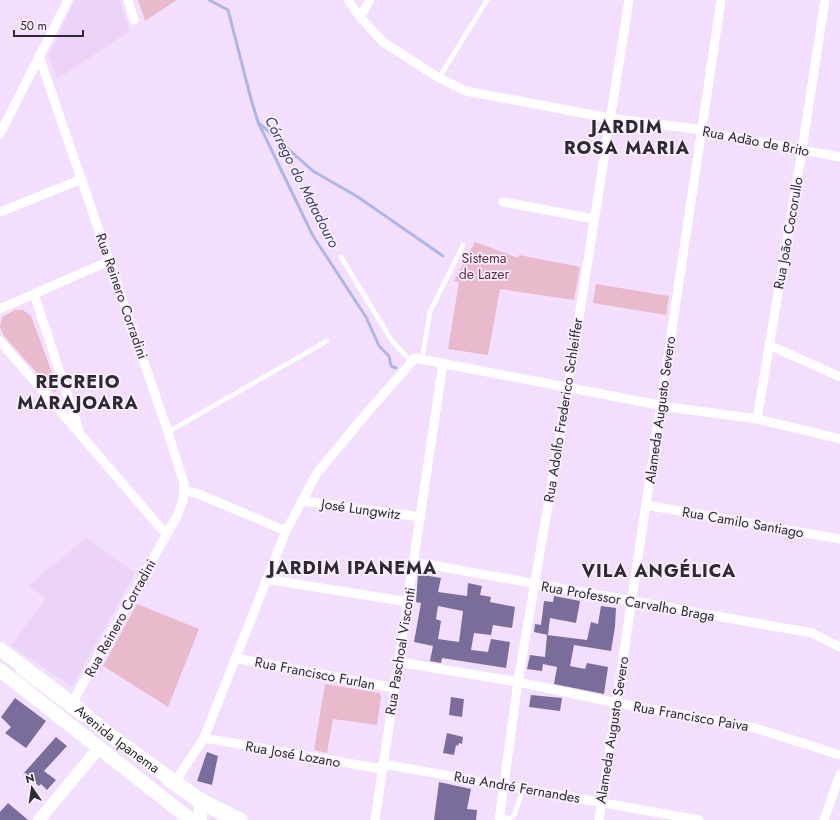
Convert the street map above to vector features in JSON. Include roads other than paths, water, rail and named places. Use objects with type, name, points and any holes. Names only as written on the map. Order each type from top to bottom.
[{"type":"main road","name":"Avenida Ipanema","points":[[0,649],[72,703],[168,781],[198,813]]},
{"type":"main road","name":"Avenida Ipanema","points":[[0,670],[99,748],[198,813],[241,820]]},
{"type":"main road","points":[[39,820],[99,748]]},
{"type":"street","points":[[0,134],[68,0]]},
{"type":"street","points":[[128,0],[134,20]]},
{"type":"street","name":"Rua Adão de Brito","points":[[348,0],[360,17],[383,42],[439,78],[466,91],[609,118],[702,131],[840,157]]},
{"type":"street","points":[[360,17],[370,0]]},
{"type":"street","name":"Rua Adolfo Frederico Schleiffer","points":[[500,818],[518,682],[568,387],[609,118],[629,0]]},
{"type":"street","name":"Alameda Augusto Severo","points":[[599,820],[721,0]]},
{"type":"street","name":"Rua João Cocorullo","points":[[757,419],[802,150],[825,0]]},
{"type":"street","name":"Rua Reinero Corradini","points":[[40,56],[168,432],[184,484],[183,500],[177,516],[72,703]]},
{"type":"street","points":[[0,212],[82,179]]},
{"type":"street","points":[[503,202],[594,219]]},
{"type":"street","points":[[0,309],[109,261]]},
{"type":"street","points":[[34,294],[80,435]]},
{"type":"street","points":[[0,341],[159,526],[167,533]]},
{"type":"street","points":[[769,345],[840,377]]},
{"type":"street","points":[[168,781],[204,738],[286,531],[317,473],[415,358],[660,405],[757,419],[840,439]]},
{"type":"street","name":"Rua Paschoal Visconti","points":[[375,820],[443,363]]},
{"type":"street","points":[[184,491],[196,492],[286,531]]},
{"type":"street","name":"José Lungwitz","points":[[302,500],[421,517]]},
{"type":"street","name":"Rua Camilo Santiago","points":[[646,505],[840,539]]},
{"type":"street","name":"Rua Professor Carvalho Braga","points":[[414,562],[812,633],[840,647]]},
{"type":"street","points":[[266,579],[408,602]]},
{"type":"street","name":"Rua Francisco Furlan","points":[[235,658],[394,688]]},
{"type":"street","name":"Rua Francisco Paiva","points":[[398,662],[518,682],[755,728],[840,755]]},
{"type":"street","name":"Rua José Lozano","points":[[204,738],[382,766]]},
{"type":"street","name":"Rua André Fernandes","points":[[382,766],[505,785],[698,820]]},
{"type":"street","points":[[824,820],[840,774]]},
{"type":"lane","points":[[439,78],[487,0]]},
{"type":"lane","points":[[422,359],[430,312],[463,245]]},
{"type":"lane","points":[[342,258],[392,341],[412,362]]},
{"type":"lane","points":[[168,432],[327,341]]},
{"type":"lane","points":[[0,664],[88,731]]},
{"type":"lane","points":[[14,668],[87,724]]},
{"type":"lane","points":[[93,729],[124,753]]},
{"type":"lane","points":[[153,783],[198,813],[224,820]]},
{"type":"lane","points":[[500,818],[509,818],[514,816],[523,789]]},
{"type":"waterway","name":"Córrego do Matadouro","points":[[209,0],[228,10],[258,122],[313,236],[366,317],[379,346],[389,356],[391,366],[396,368]]},
{"type":"waterway","points":[[260,124],[313,171],[358,197],[443,256]]},
{"type":"district","name":"JARDIM ROSA MARIA","points":[[627,137]]},
{"type":"district","name":"RECREIO MARAJOARA","points":[[78,392]]},
{"type":"district","name":"JARDIM IPANEMA","points":[[353,568]]},
{"type":"district","name":"VILA ANGÉLICA","points":[[659,571]]},
{"type":"park label","name":"Sistema de Lazer","points":[[484,266]]}]
